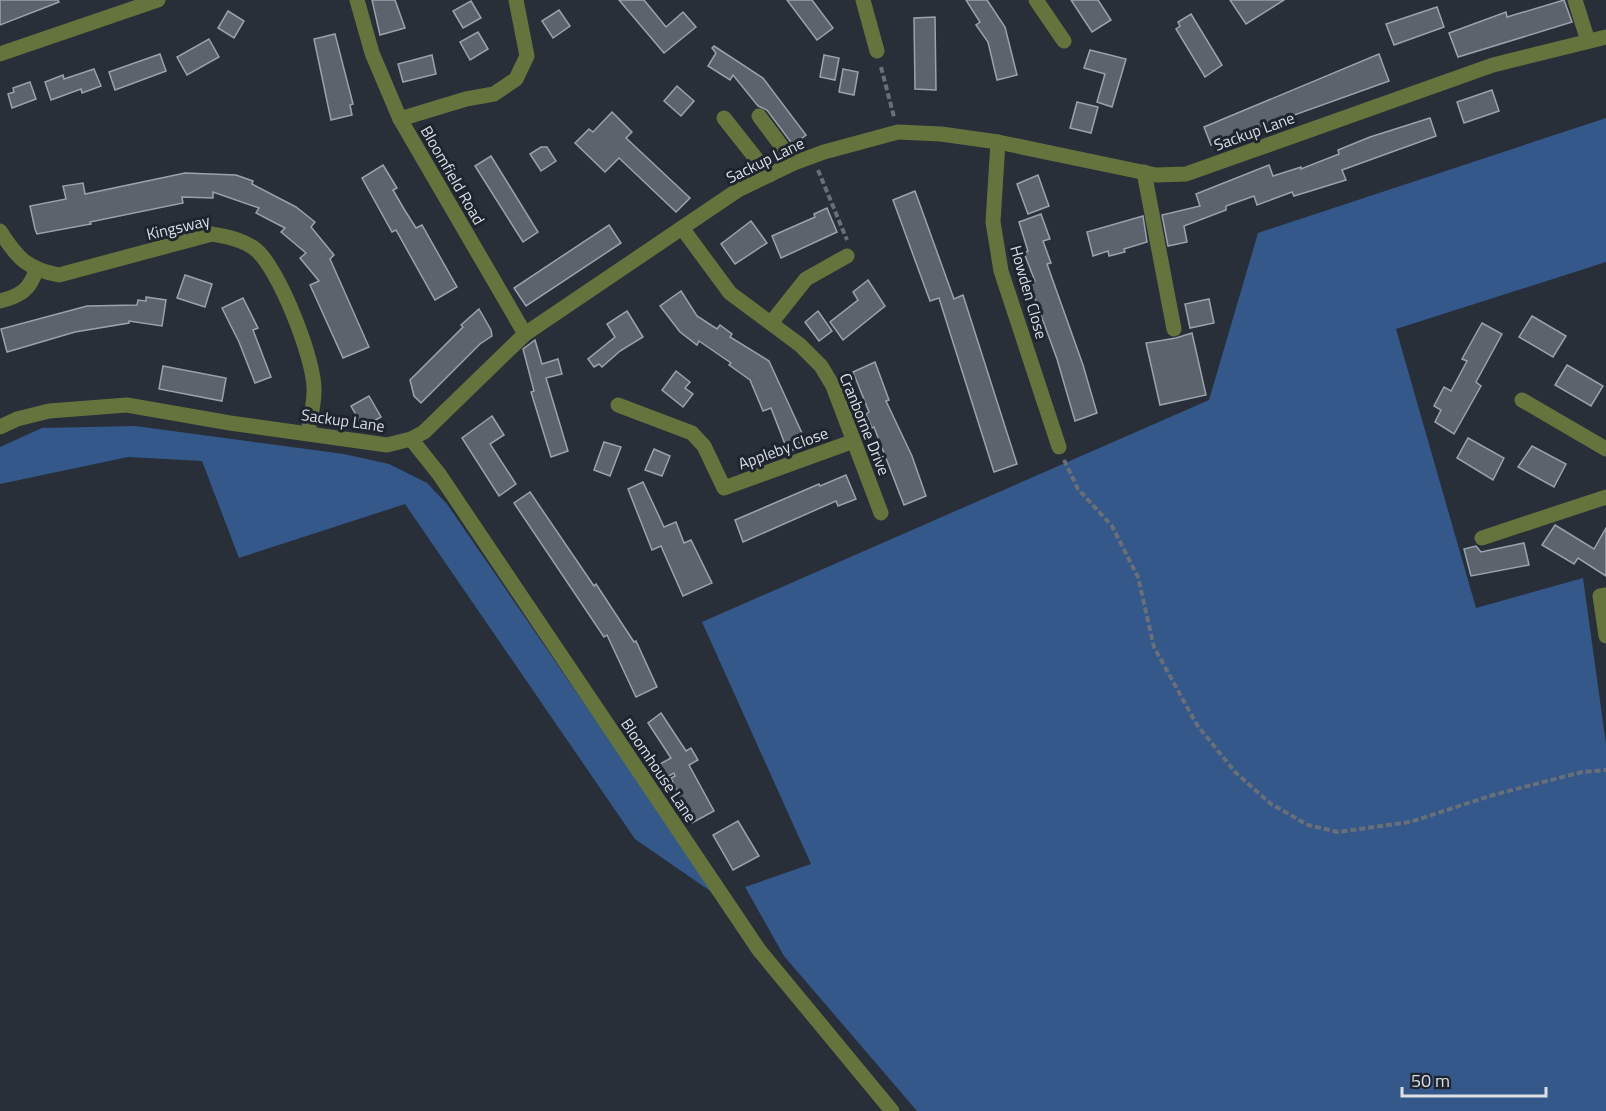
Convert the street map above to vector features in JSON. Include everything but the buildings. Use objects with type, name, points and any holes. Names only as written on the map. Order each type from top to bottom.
[{"type":"street","points":[[0,54],[158,0]]},
{"type":"street","points":[[357,0],[372,53],[400,119]]},
{"type":"street","name":"Bloomfield Road","points":[[516,0],[527,56],[516,79],[494,94],[466,99],[400,119],[525,334]]},
{"type":"street","points":[[863,0],[877,51]]},
{"type":"street","points":[[1036,0],[1064,41]]},
{"type":"street","points":[[1575,0],[1588,41]]},
{"type":"street","name":"Sackup Lane","points":[[0,427],[17,419],[49,411],[127,405],[230,423],[387,445],[411,439],[424,432],[525,334],[738,190],[812,156],[898,132],[941,134],[998,142],[1144,172],[1186,174],[1493,65],[1606,37]]},
{"type":"street","points":[[759,116],[794,163]]},
{"type":"street","points":[[724,117],[769,175]]},
{"type":"street","name":"Howden Close","points":[[998,142],[993,222],[1002,271],[1059,447]]},
{"type":"street","points":[[1144,172],[1174,330]]},
{"type":"street","name":"Cranborne Drive","points":[[682,228],[730,293],[771,323],[821,366],[833,386],[881,513]]},
{"type":"street","points":[[0,231],[14,253],[36,270],[31,285],[12,298],[0,301]]},
{"type":"street","name":"Kingsway","points":[[36,270],[59,275],[212,234],[233,238],[256,249],[272,267],[311,361],[314,391],[308,433]]},
{"type":"street","points":[[771,323],[806,279],[847,256]]},
{"type":"street","points":[[1522,400],[1606,450]]},
{"type":"street","name":"Appleby Close","points":[[618,405],[692,433],[704,447],[724,488],[854,441]]},
{"type":"street","name":"Bloomhouse Lane","points":[[411,439],[440,474],[759,950],[892,1111]]},
{"type":"street","points":[[1482,538],[1606,497]]},
{"type":"street","points":[[1606,595],[1600,596],[1606,636]]},
{"type":"path","points":[[877,51],[898,132]]},
{"type":"path","points":[[812,156],[847,236],[847,256]]},
{"type":"path","points":[[1059,447],[1078,489],[1112,526],[1138,577],[1154,646],[1197,725],[1229,765],[1271,804],[1308,825],[1338,832],[1410,822],[1493,795],[1582,772],[1606,770]]},
{"type":"shaded area","points":[[1606,118],[1606,262],[1396,329],[1476,608],[1583,578],[1606,744],[1606,1111],[917,1111],[784,956],[745,887],[811,864],[702,622],[1209,400],[1258,233]]},
{"type":"shaded area","points":[[135,426],[344,454],[389,464],[427,483],[447,504],[716,895],[635,839],[405,504],[239,558],[202,461],[128,457],[0,484],[0,447],[42,428]]}]
